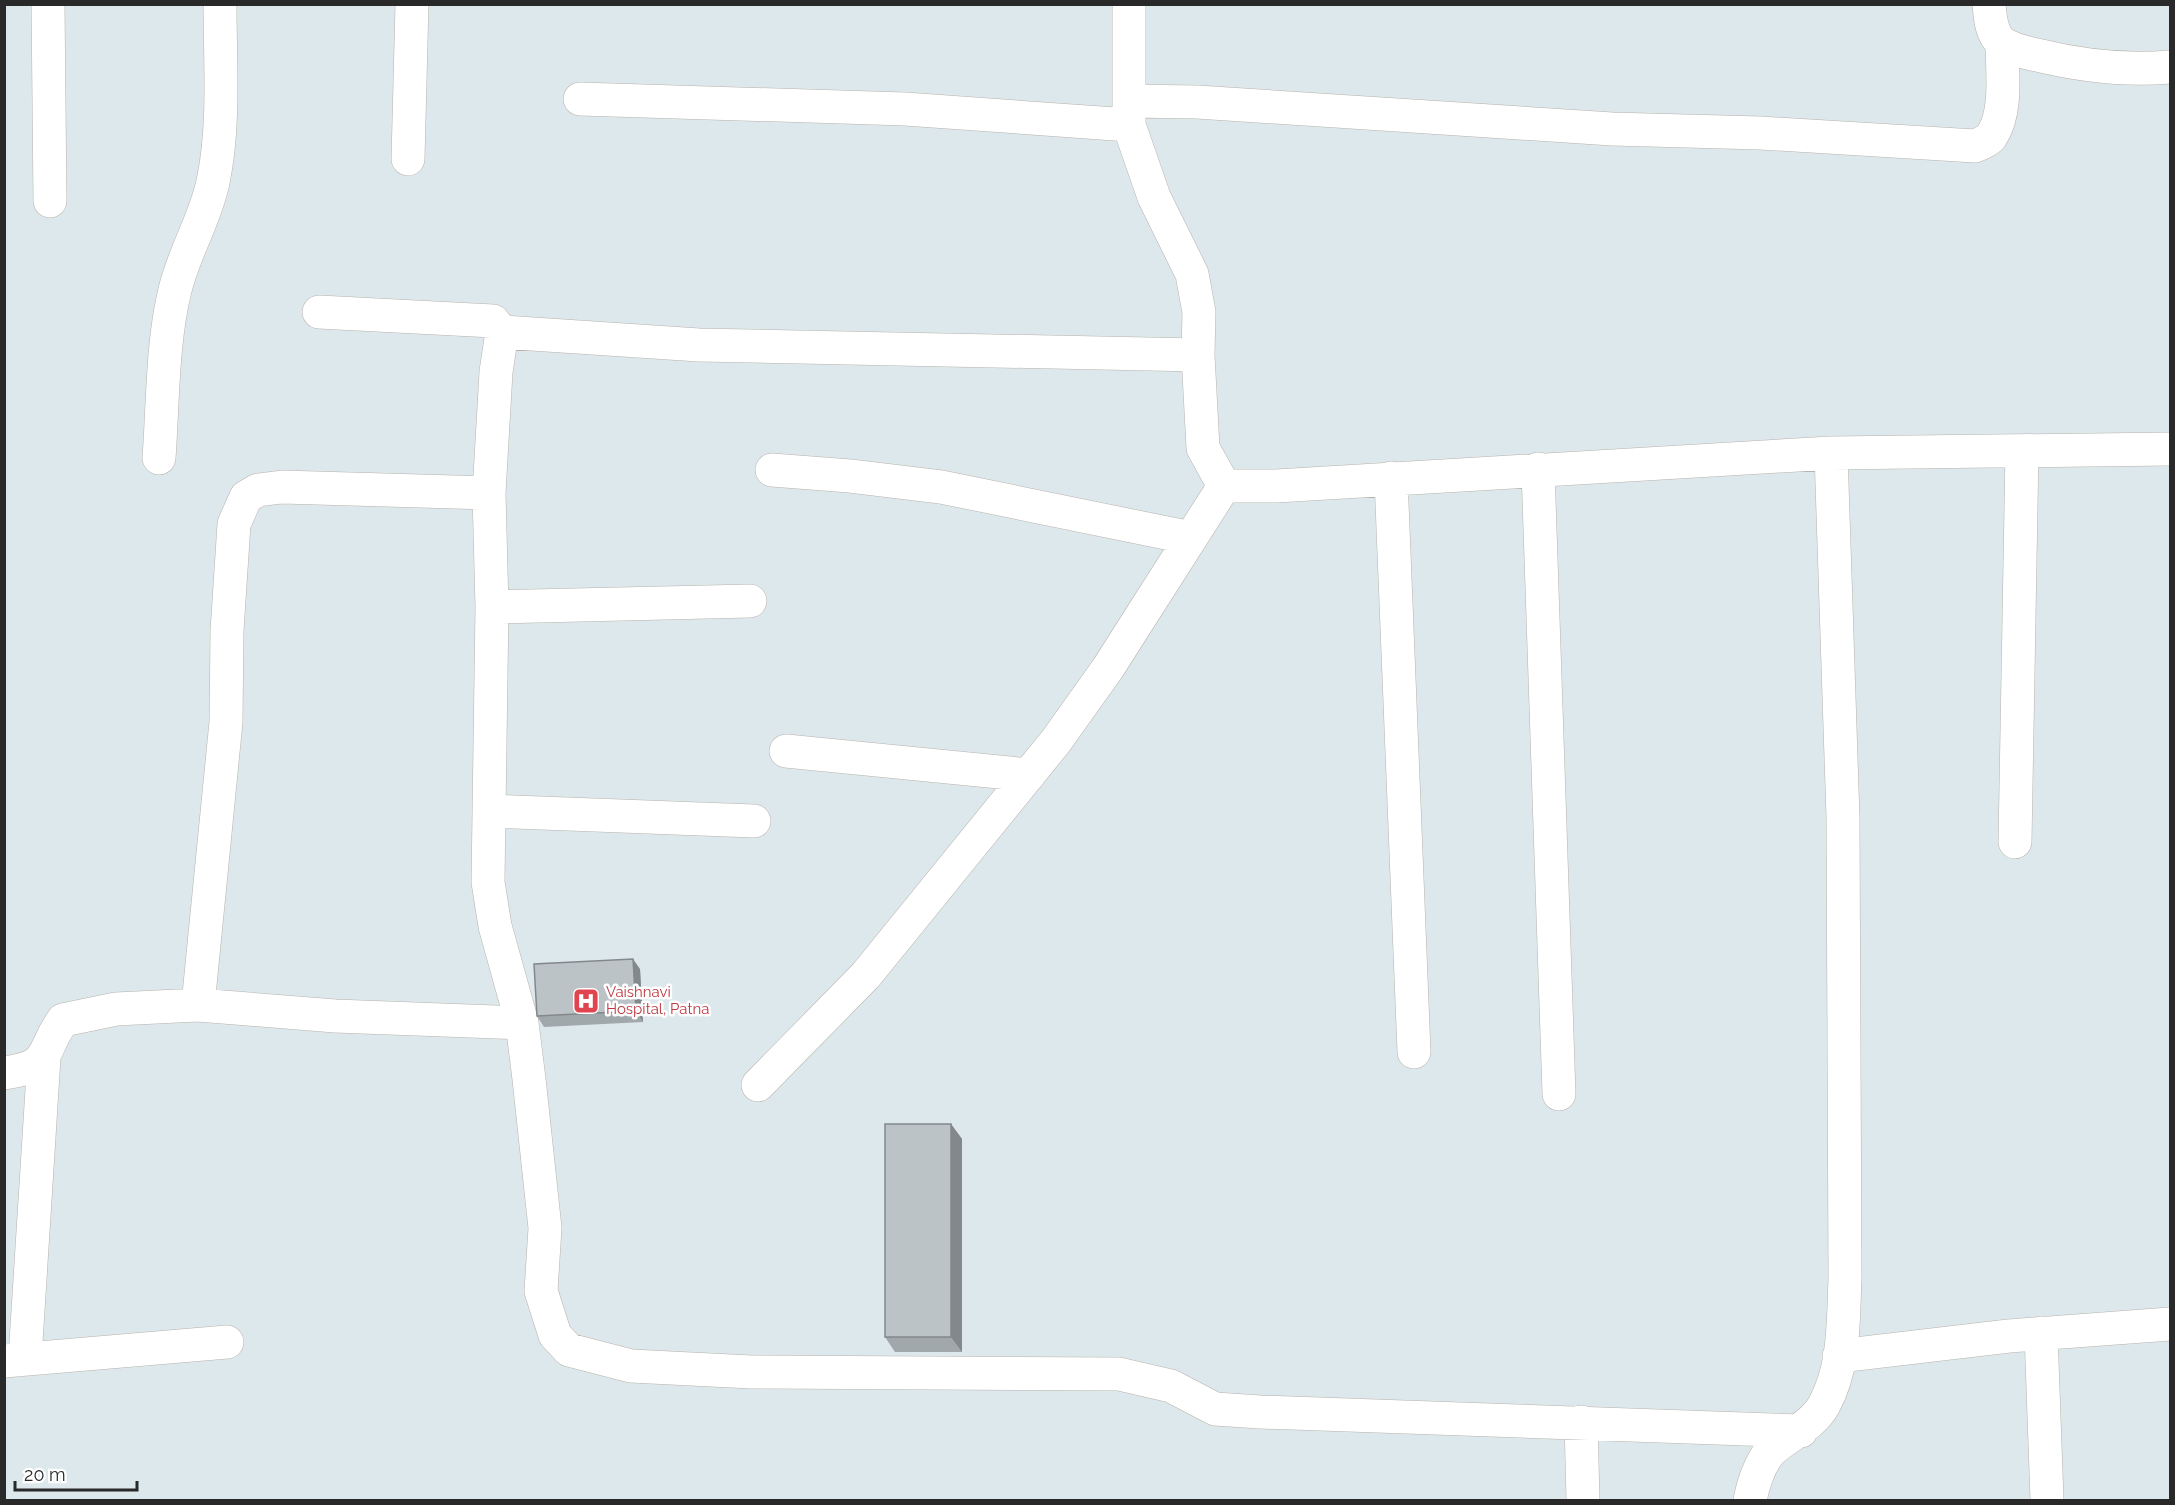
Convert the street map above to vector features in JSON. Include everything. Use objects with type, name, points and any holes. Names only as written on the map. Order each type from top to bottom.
[{"type":"street","points":[[48,4],[50,201]]},
{"type":"street","points":[[159,458],[171,307],[179,271],[203,215],[213,182],[219,103],[220,4]]},
{"type":"street","points":[[408,159],[412,4]]},
{"type":"street","points":[[1129,4],[1129,113],[1154,197],[1192,274],[1198,312],[1203,448],[1224,486]]},
{"type":"street","points":[[580,99],[1129,113],[1197,102],[1612,129],[1770,133],[1975,146],[1990,138],[1998,120],[2002,90],[2002,43],[1991,25],[1989,4]]},
{"type":"street","points":[[2002,43],[2027,52],[2099,68],[2170,67]]},
{"type":"street","points":[[320,312],[493,321],[502,332],[699,345],[1198,355]]},
{"type":"street","points":[[502,332],[496,372],[489,493],[492,607],[490,893],[495,926],[522,1023],[545,1228],[541,1291],[555,1335],[569,1350],[631,1366],[751,1372],[1119,1374],[1171,1386],[1215,1409],[1801,1431]]},
{"type":"street","points":[[1224,486],[1276,486],[1831,453],[2170,449]]},
{"type":"street","points":[[2015,842],[2022,451]]},
{"type":"street","points":[[1750,1500],[1754,1480],[1767,1455],[1801,1431],[1823,1407],[1836,1379],[1845,1279],[1844,909],[1831,453]]},
{"type":"street","points":[[1538,469],[1559,1094]]},
{"type":"street","points":[[772,471],[850,476],[941,487],[1191,538]]},
{"type":"street","points":[[1391,478],[1414,1052]]},
{"type":"street","points":[[758,1085],[866,975],[1029,775],[1108,668],[1224,486]]},
{"type":"street","points":[[198,1005],[226,722],[227,631],[234,524],[246,497],[258,490],[282,487],[489,493]]},
{"type":"street","points":[[492,607],[750,601]]},
{"type":"street","points":[[786,751],[1029,775]]},
{"type":"street","points":[[489,811],[754,821]]},
{"type":"street","points":[[227,1342],[15,1359],[44,1058],[53,1034],[63,1020],[116,1009],[198,1005],[335,1016],[522,1023]]},
{"type":"street","points":[[4,1072],[27,1069],[44,1058]]},
{"type":"street","points":[[1839,1356],[2041,1333],[2170,1324]]},
{"type":"street","points":[[2041,1333],[2047,1500]]},
{"type":"street","points":[[1581,1422],[1583,1500]]},
{"type":"building","points":[[633,959],[636,1011],[537,1016],[534,964]]},
{"type":"building","points":[[885,1124],[951,1124],[951,1337],[885,1337]]},
{"type":"place","name":"Vaishnavi Hospital, Patna","points":[[586,1001]]}]
